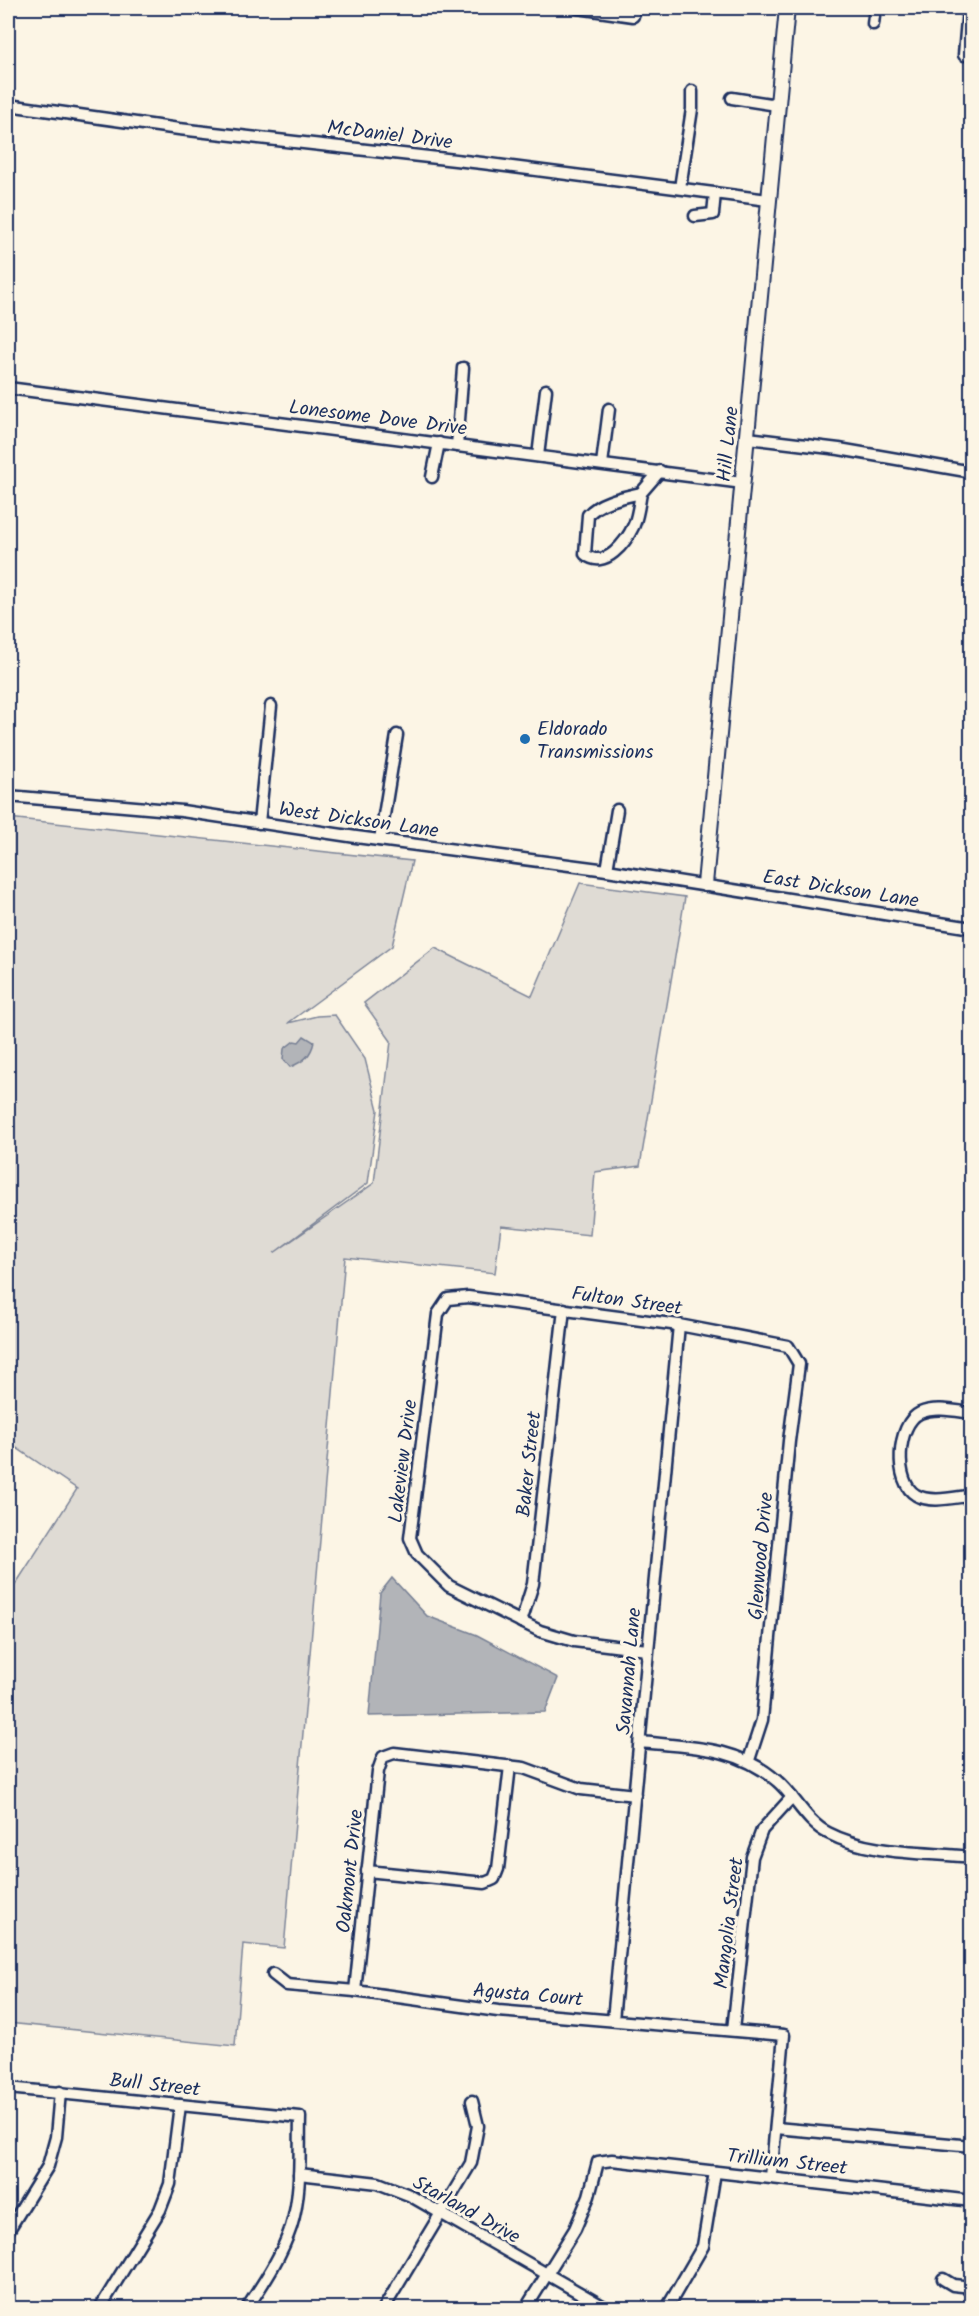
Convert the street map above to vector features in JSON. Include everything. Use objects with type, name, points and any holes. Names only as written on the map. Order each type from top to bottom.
[{"type":"street","points":[[578,8],[634,11]]},
{"type":"street","name":"Hill Lane","points":[[705,884],[787,8]]},
{"type":"street","points":[[873,24],[875,8]]},
{"type":"street","points":[[964,55],[968,8]]},
{"type":"street","points":[[680,188],[692,108],[692,91]]},
{"type":"street","points":[[732,98],[777,105]]},
{"type":"street","name":"McDaniel Drive","points":[[8,105],[157,126],[257,136],[768,200]]},
{"type":"street","points":[[695,216],[713,214],[715,193]]},
{"type":"street","points":[[457,446],[463,368]]},
{"type":"street","name":"Lonesome Dove Drive","points":[[8,388],[440,442],[743,483]]},
{"type":"street","points":[[538,456],[546,390]]},
{"type":"street","points":[[602,464],[609,409]]},
{"type":"street","points":[[748,438],[839,449],[972,472]]},
{"type":"street","points":[[432,477],[440,442]]},
{"type":"street","points":[[641,493],[620,498],[592,511],[588,516],[585,554],[589,557],[603,559],[612,555],[633,526],[641,493],[660,471]]},
{"type":"street","points":[[259,823],[271,706]]},
{"type":"street","points":[[380,840],[398,735]]},
{"type":"street","name":"West Dickson Lane","points":[[8,796],[182,811],[705,884]]},
{"type":"street","points":[[607,870],[617,810]]},
{"type":"street","name":"East Dickson Lane","points":[[705,884],[972,928]]},
{"type":"street","name":"Fulton Street","points":[[448,1299],[468,1297],[679,1325],[788,1346],[796,1355]]},
{"type":"street","name":"Lakeview Drive","points":[[448,1299],[438,1314],[410,1538],[417,1554],[449,1586],[540,1631],[574,1641],[647,1650]]},
{"type":"street","name":"Baker Street","points":[[521,1622],[533,1584],[564,1310]]},
{"type":"street","name":"Savannah Lane","points":[[614,2020],[679,1325]]},
{"type":"street","name":"Glenwood Drive","points":[[749,1760],[762,1720],[789,1442],[799,1364],[796,1355]]},
{"type":"street","points":[[967,1496],[930,1499],[915,1495],[907,1486],[901,1461],[901,1439],[906,1424],[921,1413],[941,1409],[972,1413]]},
{"type":"street","points":[[640,1742],[721,1750],[749,1760],[778,1781],[825,1832],[846,1842],[875,1848],[972,1857]]},
{"type":"street","name":"Oakmont Drive","points":[[355,1991],[378,1771],[383,1757],[394,1753],[510,1766]]},
{"type":"street","points":[[367,1871],[485,1883],[494,1879],[498,1869],[510,1766],[581,1789],[635,1796]]},
{"type":"street","name":"Mangolia Street","points":[[733,2030],[752,1857],[762,1830],[792,1797]]},
{"type":"street","name":"Agusta Court","points":[[273,1974],[287,1985],[355,1991],[498,2011],[784,2035],[776,2128]]},
{"type":"street","name":"Bull Street","points":[[8,2088],[300,2117],[299,2174]]},
{"type":"street","points":[[8,2231],[48,2166],[56,2137],[60,2092]]},
{"type":"street","points":[[384,2308],[471,2163],[478,2126],[472,2101]]},
{"type":"street","points":[[100,2308],[160,2210],[170,2184],[180,2105]]},
{"type":"street","points":[[771,2176],[776,2128],[972,2146]]},
{"type":"street","name":"Trillium Street","points":[[547,2274],[575,2229],[589,2196],[598,2162],[612,2160],[771,2176],[972,2201]]},
{"type":"street","points":[[667,2308],[703,2246],[715,2172]]},
{"type":"street","points":[[247,2308],[284,2245],[292,2224],[299,2174]]},
{"type":"street","name":"Starland Drive","points":[[299,2174],[378,2183],[410,2195],[606,2308]]},
{"type":"street","points":[[526,2308],[547,2274]]},
{"type":"street","points":[[943,2279],[953,2285],[972,2287]]},
{"type":"shaded area","points":[[8,818],[412,861],[392,946],[288,1023],[317,1016],[335,1015],[365,1059],[378,1110],[368,1183],[274,1253],[374,1183],[391,1041],[364,1003],[435,948],[532,996],[580,883],[685,897],[640,1166],[595,1172],[590,1235],[501,1226],[495,1273],[345,1257],[284,1948],[243,1944],[235,2046],[8,2023],[8,1596],[77,1489],[8,1442]]},
{"type":"shaded area","points":[[304,1036],[314,1042],[311,1051],[303,1061],[290,1067],[283,1059],[284,1049],[294,1041],[299,1042]]},
{"type":"shaded area","points":[[392,1578],[427,1616],[477,1635],[558,1678],[545,1712],[369,1716],[380,1593]]},
{"type":"place","name":"Eldorado Transmissions","points":[[525,739]]}]
